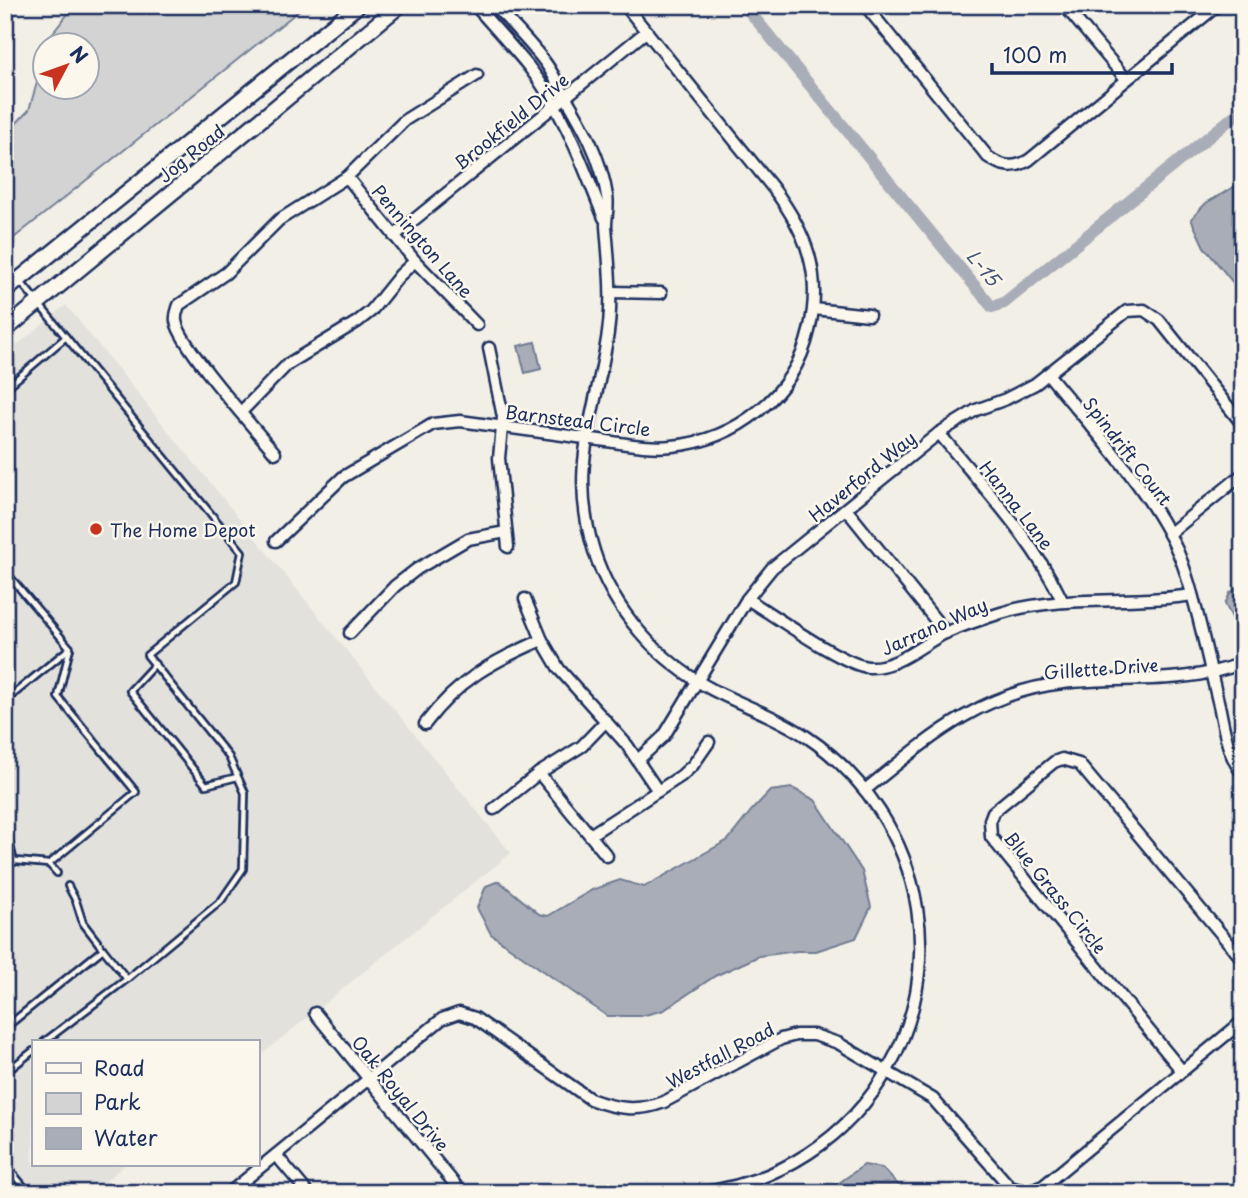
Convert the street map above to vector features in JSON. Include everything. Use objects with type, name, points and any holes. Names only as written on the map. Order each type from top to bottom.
[{"type":"main road","name":"Jog Road","points":[[5,291],[358,5]]},
{"type":"main road","name":"Jog Road","points":[[5,330],[400,5]]},
{"type":"street","points":[[475,5],[530,68],[554,106],[572,139],[606,222]]},
{"type":"street","points":[[495,5],[545,61],[598,155],[608,200],[606,222],[611,292],[607,344],[585,438],[582,467],[583,496],[595,553],[606,580],[620,605],[650,643],[698,681],[780,721],[838,762],[864,790],[891,829],[915,893],[921,952],[912,1011],[903,1039],[887,1071],[861,1108],[817,1148],[792,1164],[737,1186],[696,1193]]},
{"type":"street","name":"Barnstead Circle","points":[[275,541],[342,477],[425,428],[451,420],[668,447],[699,442],[737,426],[763,408],[790,377],[807,339],[814,309],[813,270],[808,250],[792,212],[625,5]]},
{"type":"street","points":[[865,5],[988,157],[1004,166],[1013,166],[1029,160],[1218,5]]},
{"type":"street","points":[[1063,5],[1126,79]]},
{"type":"street","name":"Brookfield Drive","points":[[394,236],[647,31]]},
{"type":"street","points":[[275,453],[184,338],[176,322],[179,305],[226,273],[279,220],[347,177],[405,120],[477,75]]},
{"type":"street","name":"Pennington Lane","points":[[347,177],[415,261],[477,325]]},
{"type":"street","points":[[241,412],[288,365],[371,311],[415,261]]},
{"type":"street","points":[[611,292],[661,293]]},
{"type":"street","points":[[814,309],[869,315]]},
{"type":"street","name":"Haverford Way","points":[[638,760],[664,736],[747,599],[772,568],[939,433],[976,410],[1026,389],[1127,312],[1144,310],[1159,320],[1243,425]]},
{"type":"street","points":[[489,348],[502,408],[499,457],[508,547]]},
{"type":"street","name":"Spindrift Court","points":[[1048,374],[1139,487],[1169,534],[1192,594],[1230,751],[1243,774]]},
{"type":"street","name":"Hanna Lane","points":[[939,433],[1024,537],[1041,561],[1063,602]]},
{"type":"street","points":[[1169,534],[1243,474]]},
{"type":"street","points":[[846,509],[946,633]]},
{"type":"street","points":[[350,633],[396,586],[417,569],[468,539],[506,532]]},
{"type":"street","name":"Jarrano Way","points":[[747,599],[847,660],[863,666],[889,664],[946,633],[1006,612],[1063,602],[1156,600],[1192,594]]},
{"type":"street","points":[[525,599],[542,640],[559,669],[638,760],[658,791]]},
{"type":"street","points":[[425,724],[454,690],[475,673],[506,655],[542,640]]},
{"type":"street","name":"Gillette Drive","points":[[864,790],[937,731],[963,715],[1000,698],[1060,683],[1159,680],[1211,673],[1243,663]]},
{"type":"street","points":[[494,809],[539,773],[575,751],[606,721]]},
{"type":"street","points":[[590,835],[693,765],[709,742]]},
{"type":"street","name":"Blue Grass Circle","points":[[1182,1071],[991,837],[990,820],[993,812],[1054,762],[1071,760],[1079,764],[1243,960]]},
{"type":"street","points":[[539,773],[607,856]]},
{"type":"street","name":"Oak Royal Drive","points":[[315,1013],[462,1193]]},
{"type":"street","name":"Westfall Road","points":[[229,1193],[442,1019],[459,1013],[475,1018],[590,1099],[617,1108],[636,1109],[664,1102],[773,1043],[796,1035],[814,1035],[830,1039],[925,1093],[941,1106],[1010,1187],[1027,1192],[1043,1186],[1243,1021]]},
{"type":"street","points":[[276,1155],[308,1193]]},
{"type":"lane","points":[[19,280],[242,552],[236,582],[147,655],[229,757],[245,793],[243,869],[221,901],[127,979],[47,1040]]},
{"type":"lane","points":[[5,388],[66,337]]},
{"type":"lane","points":[[5,571],[70,648]]},
{"type":"lane","points":[[5,701],[70,648]]},
{"type":"lane","points":[[5,860],[49,864],[136,792],[58,697],[70,648]]},
{"type":"lane","points":[[155,664],[131,691],[206,785],[237,776]]},
{"type":"lane","points":[[5,836],[9,840],[14,862]]},
{"type":"lane","points":[[49,864],[57,873]]},
{"type":"lane","points":[[68,886],[83,923],[127,979]]},
{"type":"lane","points":[[5,1028],[103,949]]},
{"type":"lane","points":[[5,1073],[32,1052]]},
{"type":"lane","points":[[5,1164],[29,1193]]},
{"type":"shaded area","points":[[66,305],[511,853],[259,1056],[259,1040],[32,1040],[32,1166],[124,1166],[91,1193],[5,1193],[5,355]]},
{"type":"green space","points":[[75,5],[306,5],[5,245],[5,135],[29,110],[32,100],[32,102],[102,102],[102,32],[54,32]]},
{"type":"water","points":[[1243,182],[1243,295],[1204,247],[1191,219],[1206,203]]},
{"type":"water","points":[[535,342],[541,369],[525,373],[518,346]]},
{"type":"water","points":[[1243,584],[1243,630],[1238,629],[1225,604],[1230,593]]},
{"type":"water","points":[[792,788],[815,800],[862,871],[871,907],[856,938],[816,951],[759,956],[715,976],[664,1010],[641,1016],[607,1016],[491,934],[477,908],[486,886],[499,881],[539,914],[548,916],[592,890],[620,880],[644,887],[728,840],[770,791]]},
{"type":"water","points":[[864,1165],[882,1168],[906,1193],[825,1193]]},
{"type":"waterway","name":"L-15","points":[[744,5],[992,307],[1004,303],[1243,109]]},
{"type":"place","name":"The Home Depot","points":[[96,529]]}]
